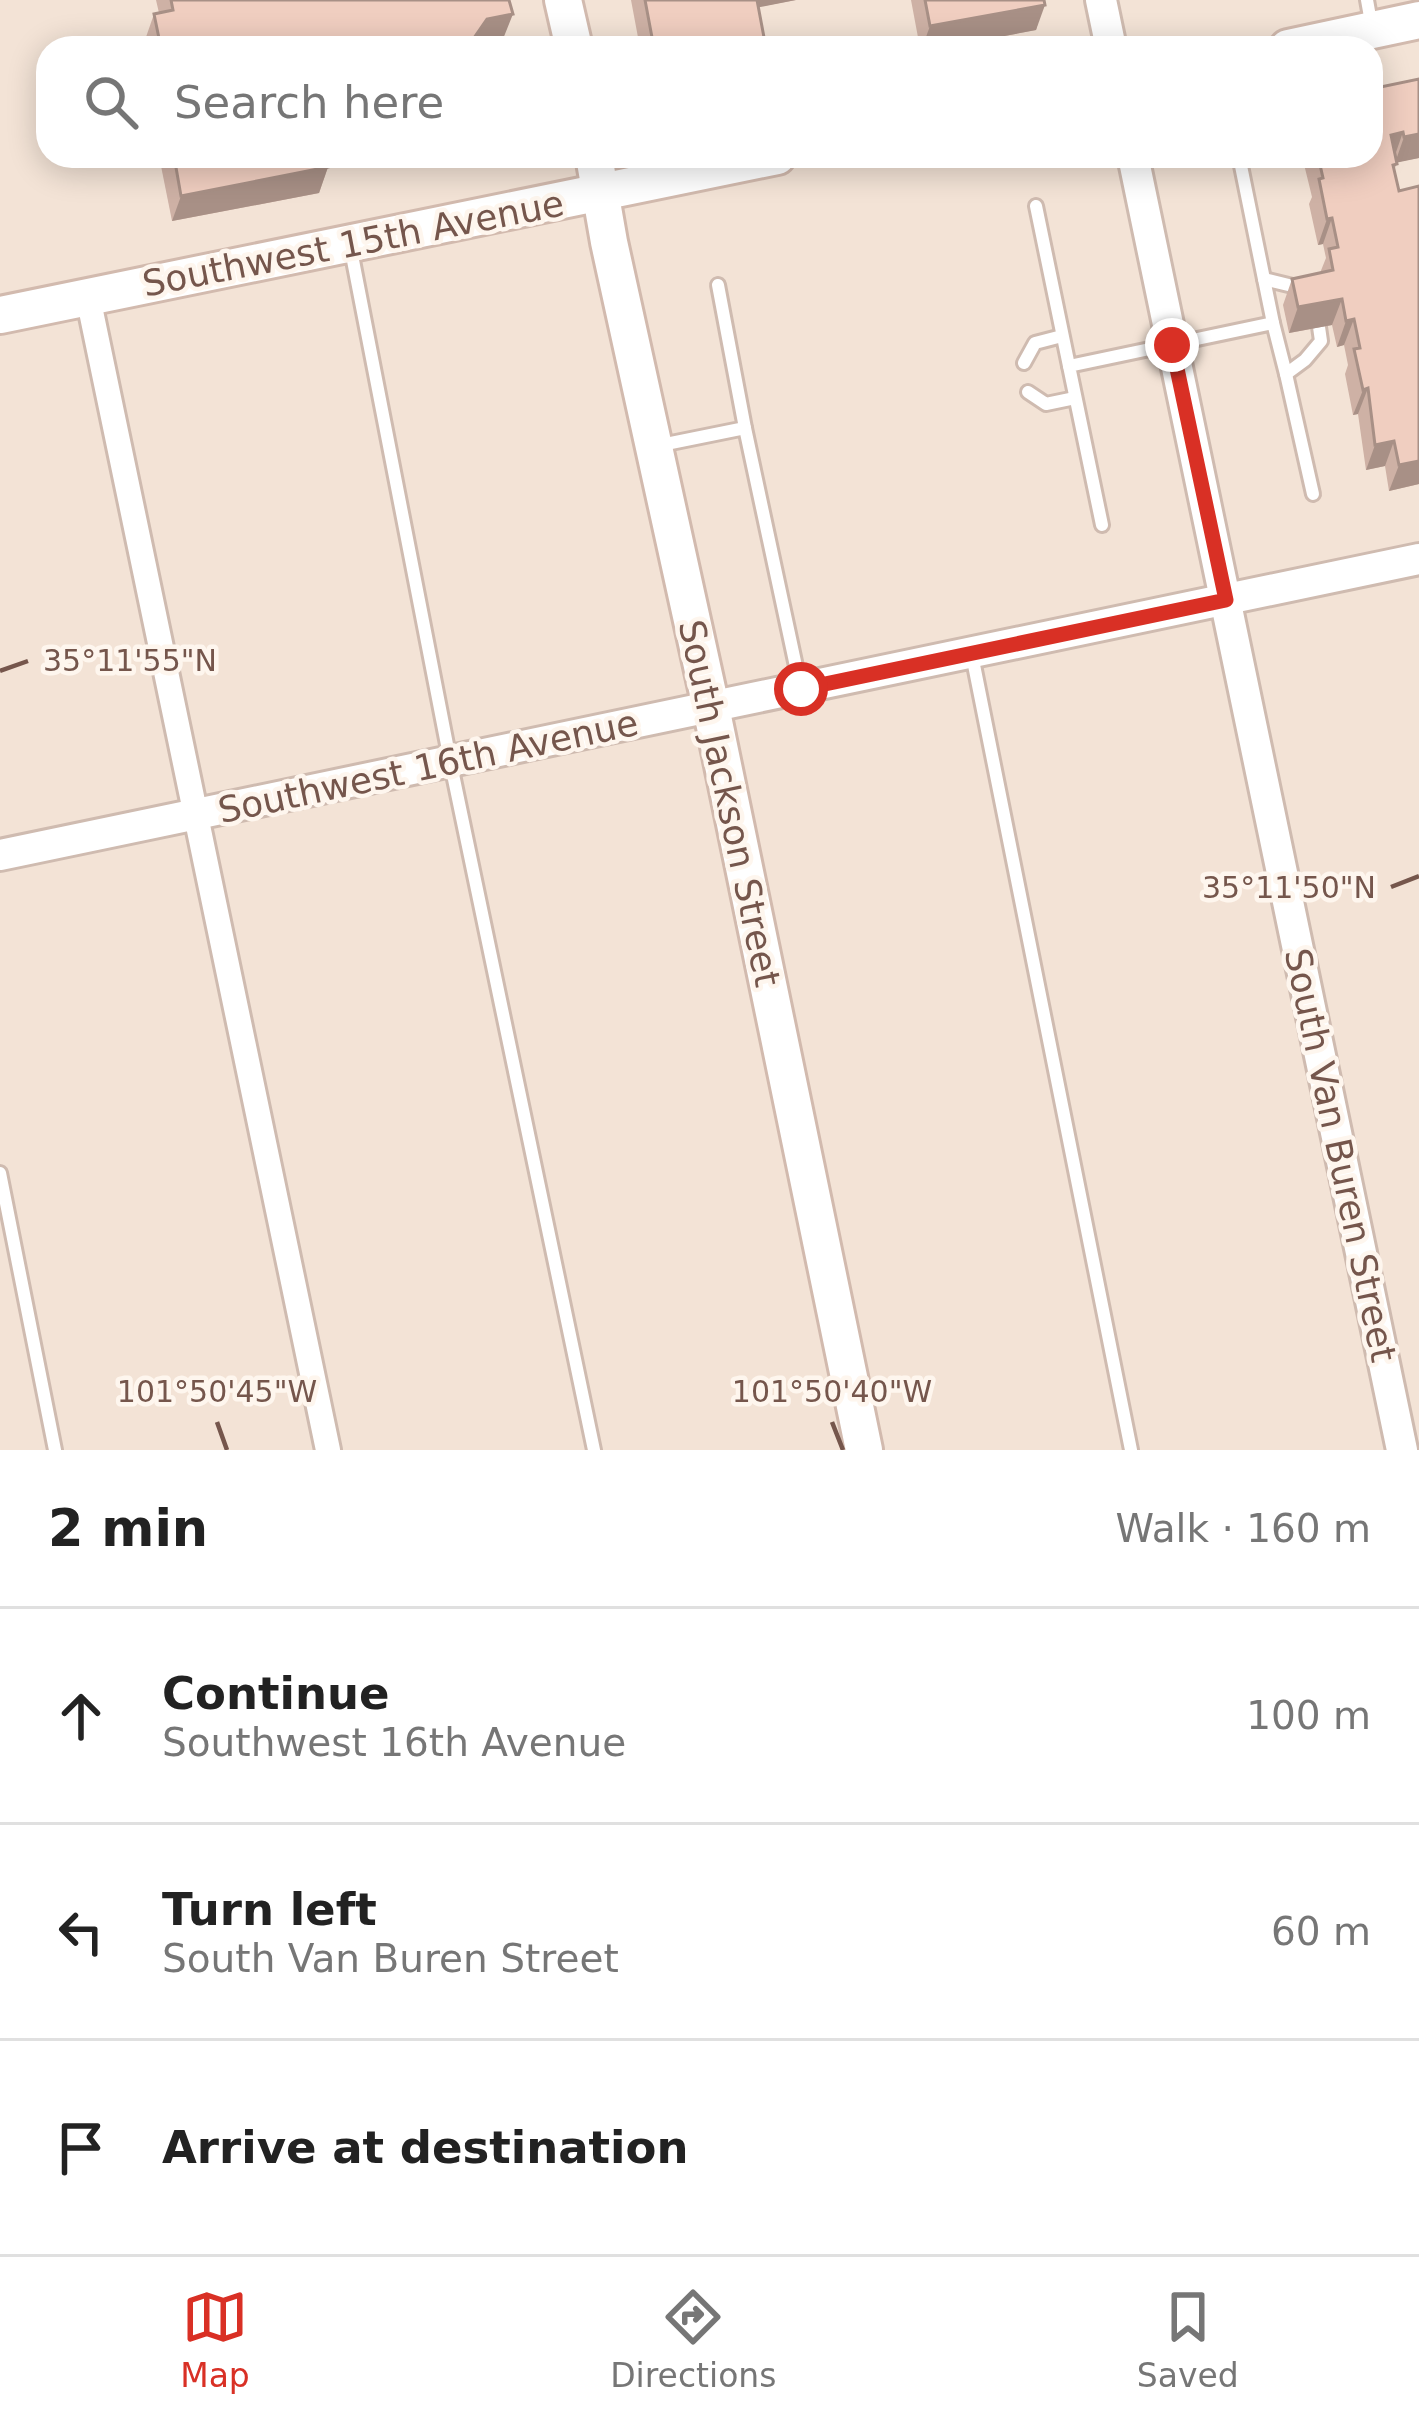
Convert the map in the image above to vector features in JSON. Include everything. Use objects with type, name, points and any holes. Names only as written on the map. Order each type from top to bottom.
[{"type":"main road","points":[[563,0],[571,36]]},
{"type":"main road","points":[[1318,36],[1370,15],[1419,20]]},
{"type":"main road","name":"Southwest 15th Avenue","points":[[0,315],[350,244],[597,174],[657,168]]},
{"type":"main road","name":"South Jackson Street","points":[[597,174],[864,1450]]},
{"type":"street","points":[[1101,0],[1108,36]]},
{"type":"street","name":"South Van Buren Street","points":[[1135,168],[1402,1450]]},
{"type":"street","points":[[88,298],[328,1450]]},
{"type":"street","name":"Southwest 16th Avenue","points":[[0,855],[1419,559]]},
{"type":"lane","points":[[1242,168],[1313,494]]},
{"type":"lane","points":[[1036,206],[1102,526]]},
{"type":"lane","points":[[350,244],[450,760],[594,1450]]},
{"type":"lane","points":[[1264,279],[1302,286],[1313,298]]},
{"type":"lane","points":[[718,284],[801,689]]},
{"type":"lane","points":[[1069,366],[1274,323]]},
{"type":"lane","points":[[1286,374],[1321,341],[1319,327]]},
{"type":"lane","points":[[1024,363],[1034,343],[1062,336]]},
{"type":"lane","points":[[1028,392],[1046,404],[1075,398]]},
{"type":"lane","points":[[654,447],[745,428]]},
{"type":"lane","points":[[972,654],[1131,1450]]},
{"type":"lane","points":[[0,1173],[56,1450]]},
{"type":"shaded area","points":[[0,0],[1419,0],[1419,1450],[0,1450]]},
{"type":"building","points":[[171,0],[509,0],[513,14],[487,19],[475,36],[159,36],[154,14],[173,10]]},
{"type":"building","points":[[645,0],[757,0],[764,36],[652,36]]},
{"type":"building","points":[[925,0],[1044,0],[1045,5],[930,26]]},
{"type":"building","points":[[1419,79],[1419,134],[1391,135],[1399,191],[1419,186],[1419,461],[1399,465],[1394,441],[1375,445],[1368,388],[1363,390],[1354,349],[1360,348],[1354,319],[1346,321],[1342,299],[1298,307],[1292,279],[1333,270],[1329,249],[1338,247],[1332,218],[1327,219],[1321,168],[1383,168],[1383,86]]},
{"type":"building","points":[[176,168],[323,168],[181,196]]},
{"type":"route","points":[[801,689],[1226,600],[1172,345]]}]
